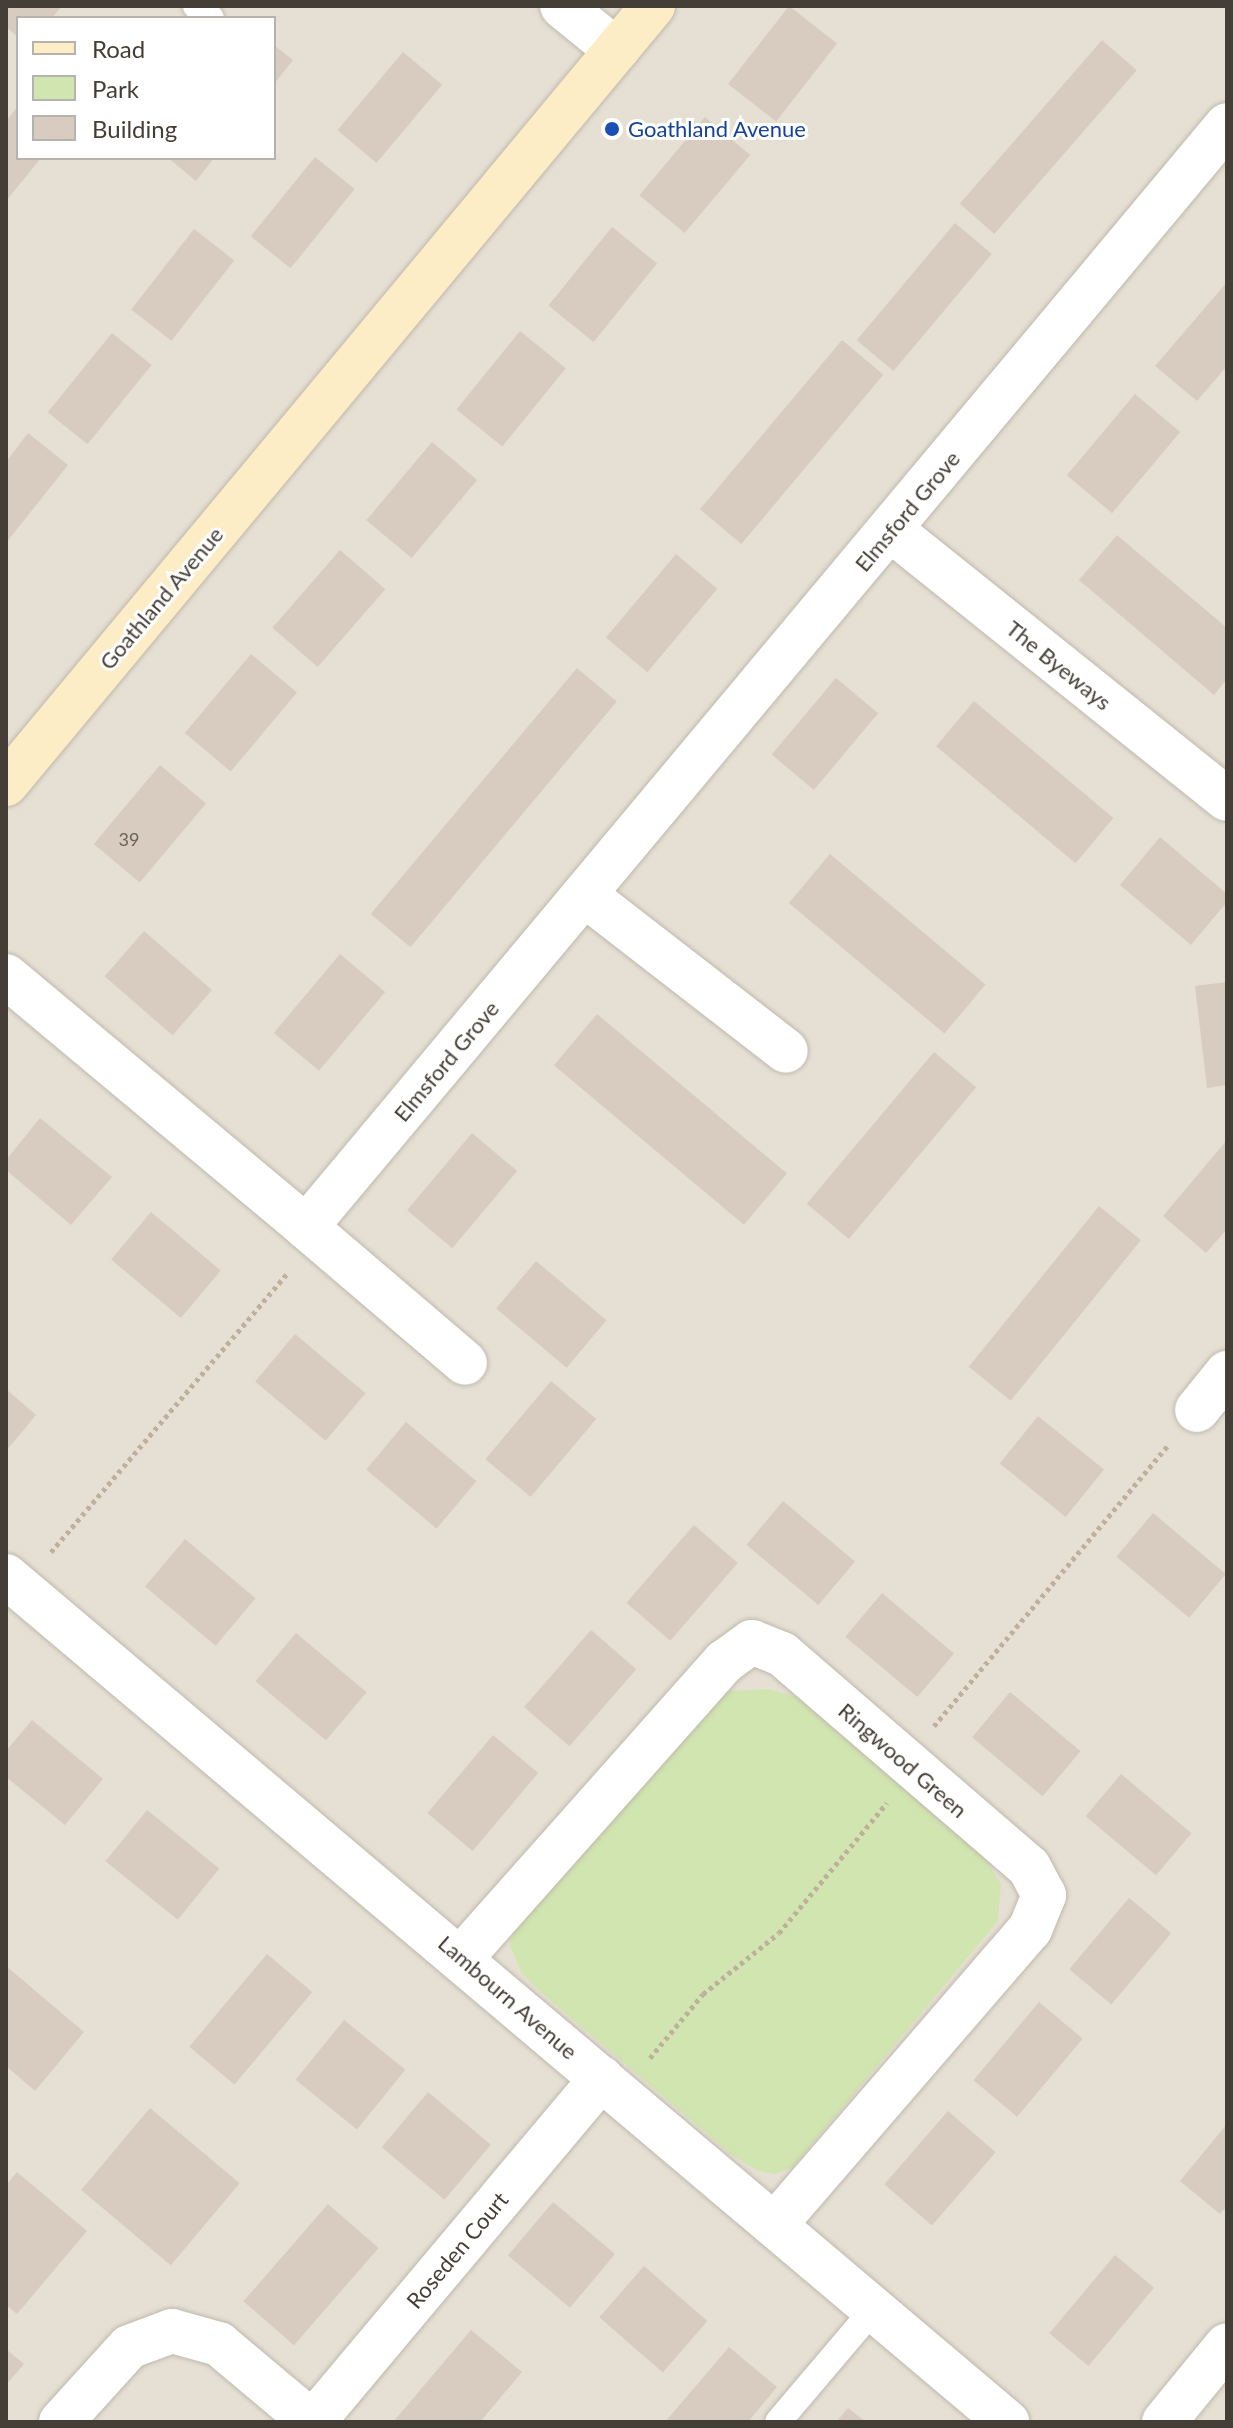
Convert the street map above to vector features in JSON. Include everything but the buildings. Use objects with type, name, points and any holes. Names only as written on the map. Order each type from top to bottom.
[{"type":"street","points":[[562,6],[616,50]]},
{"type":"street","name":"Goathland Avenue","points":[[6,784],[653,6]]},
{"type":"street","name":"Elmsford Grove","points":[[306,1227],[1227,125]]},
{"type":"street","name":"The Byeways","points":[[891,530],[1227,799]]},
{"type":"street","points":[[585,895],[786,1051]]},
{"type":"street","points":[[6,976],[465,1363]]},
{"type":"street","points":[[1197,1410],[1227,1373]]},
{"type":"street","name":"Lambourn Avenue","points":[[13,1582],[777,2222],[1007,2422]]},
{"type":"street","name":"Ringwood Green","points":[[462,1957],[724,1662],[752,1642],[782,1654],[1029,1867],[1044,1895],[1030,1929],[777,2222]]},
{"type":"street","name":"Roseden Court","points":[[61,2422],[129,2347],[172,2331],[197,2334],[219,2344],[312,2422],[602,2078]]},
{"type":"street","points":[[1164,2422],[1227,2345]]},
{"type":"lane","points":[[778,2422],[874,2309]]},
{"type":"path","points":[[13,1582],[298,1261],[306,1227]]},
{"type":"shaded area","points":[[6,6],[1227,6],[1227,2422],[6,2422]]},
{"type":"green space","points":[[768,1689],[800,1698],[979,1849],[1001,1884],[998,1921],[792,2168],[775,2174],[758,2171],[732,2155],[544,1995],[522,1974],[510,1945],[518,1914],[702,1710],[729,1691]]},
{"type":"place","name":"Goathland Avenue","points":[[612,129]]}]
